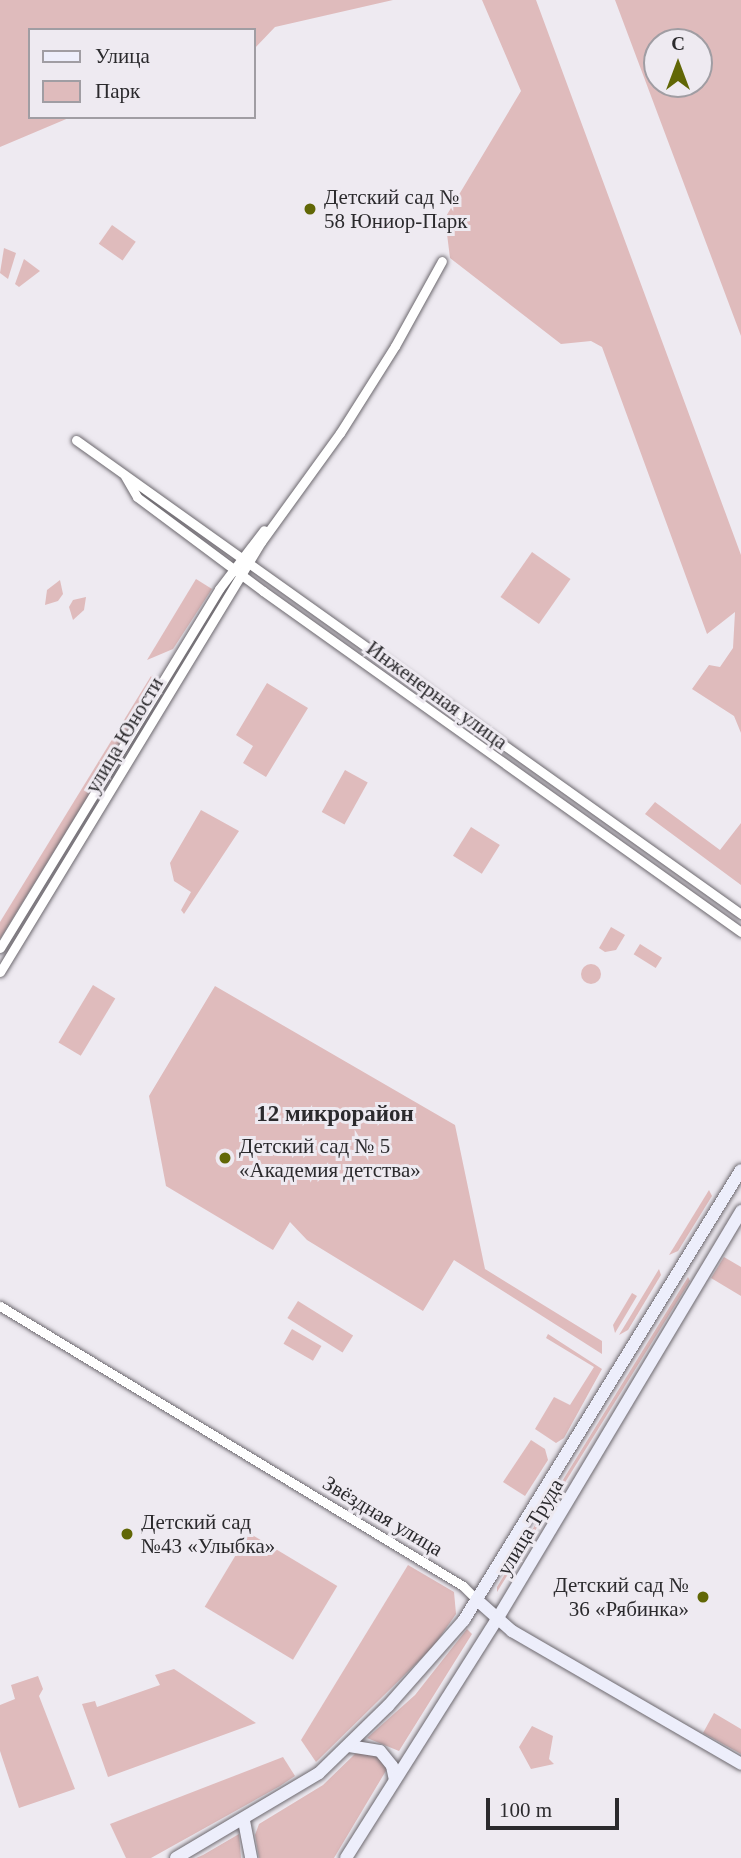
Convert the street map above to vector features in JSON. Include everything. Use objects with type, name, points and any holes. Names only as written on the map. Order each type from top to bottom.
[{"type":"main road","name":"улица Труда","points":[[176,1858],[244,1821],[319,1773],[349,1746],[430,1661],[477,1600],[741,1170]]},
{"type":"main road","name":"улица Труда","points":[[346,1858],[496,1621],[741,1211]]},
{"type":"main road","name":"Звёздная улица","points":[[477,1600],[496,1621],[741,1764]]},
{"type":"main road","points":[[349,1746],[380,1751],[392,1766],[395,1780]]},
{"type":"main road","points":[[244,1821],[251,1858]]},
{"type":"street","name":"улица Юности","points":[[0,948],[234,568],[245,561],[278,517],[382,368],[442,261]]},
{"type":"street","name":"Инженерная улица","points":[[76,440],[741,914]]},
{"type":"street","name":"Инженерная улица","points":[[124,474],[137,497],[741,932]]},
{"type":"street","name":"улица Юности","points":[[0,972],[242,574],[245,561]]},
{"type":"street","name":"Звёздная улица","points":[[0,1306],[463,1586],[477,1600]]},
{"type":"green space","points":[[0,0],[393,0],[275,27],[256,47],[256,28],[28,28],[28,119],[66,119],[0,147]]},
{"type":"green space","points":[[482,0],[536,0],[741,555],[741,733],[734,716],[692,689],[709,665],[720,667],[733,648],[735,612],[707,634],[602,347],[591,341],[561,344],[450,258],[445,218],[521,91]]},
{"type":"green space","points":[[615,0],[741,0],[741,336],[652,98],[713,98],[713,28],[643,28],[643,75]]},
{"type":"green space","points":[[112,225],[136,242],[123,260],[99,244]]},
{"type":"green space","points":[[4,248],[16,253],[8,279],[0,273]]},
{"type":"green space","points":[[24,259],[40,271],[19,287],[15,284]]},
{"type":"green space","points":[[532,552],[571,579],[539,624],[500,597]]},
{"type":"green space","points":[[196,579],[212,589],[173,649],[147,660]]},
{"type":"green space","points":[[60,580],[63,594],[58,601],[45,605],[47,590]]},
{"type":"green space","points":[[86,597],[84,610],[73,620],[69,607],[73,600]]},
{"type":"green space","points":[[156,675],[158,682],[0,939],[0,922],[151,676]]},
{"type":"green space","points":[[267,683],[308,708],[266,777],[243,763],[253,746],[236,735]]},
{"type":"green space","points":[[345,770],[368,783],[344,825],[322,812]]},
{"type":"green space","points":[[655,802],[720,850],[741,823],[741,885],[645,814]]},
{"type":"green space","points":[[201,810],[239,831],[184,914],[181,910],[191,892],[174,881],[170,863]]},
{"type":"green space","points":[[471,827],[500,845],[482,874],[453,856]]},
{"type":"green space","points":[[611,927],[625,935],[616,950],[605,952],[599,948]]},
{"type":"green space","points":[[640,944],[662,958],[656,968],[634,954]]},
{"type":"green space","points":[[591,964],[598,967],[601,974],[598,981],[591,984],[584,981],[581,974],[584,967]]},
{"type":"green space","points":[[93,985],[115,998],[81,1056],[58,1042]]},
{"type":"green space","points":[[215,986],[455,1125],[485,1269],[602,1341],[602,1354],[454,1260],[423,1311],[307,1240],[290,1222],[273,1250],[166,1186],[149,1096]]},
{"type":"green space","points":[[709,1190],[712,1196],[678,1251],[669,1255]]},
{"type":"green space","points":[[724,1257],[741,1267],[741,1296],[711,1278]]},
{"type":"green space","points":[[659,1269],[661,1275],[628,1330],[619,1335]]},
{"type":"green space","points":[[688,1277],[690,1281],[497,1592],[497,1587]]},
{"type":"green space","points":[[632,1293],[637,1296],[615,1333],[613,1325]]},
{"type":"green space","points":[[298,1301],[353,1335],[343,1352],[287,1318]]},
{"type":"green space","points":[[292,1329],[321,1346],[313,1361],[284,1344]]},
{"type":"green space","points":[[548,1334],[602,1369],[564,1438],[556,1443],[535,1429],[554,1397],[570,1405],[594,1367],[546,1338]]},
{"type":"green space","points":[[531,1440],[545,1449],[548,1460],[525,1496],[503,1482]]},
{"type":"green space","points":[[249,1533],[337,1586],[293,1660],[205,1607]]},
{"type":"green space","points":[[408,1565],[454,1592],[456,1614],[433,1647],[316,1762],[301,1740]]},
{"type":"green space","points":[[467,1629],[472,1634],[399,1751],[367,1738],[415,1695]]},
{"type":"green space","points":[[174,1669],[256,1723],[108,1777],[82,1704],[95,1701],[97,1707],[160,1685],[155,1675]]},
{"type":"green space","points":[[38,1676],[43,1689],[39,1696],[75,1789],[19,1808],[0,1751],[0,1705],[15,1699],[11,1685]]},
{"type":"green space","points":[[714,1713],[741,1729],[741,1754],[703,1733]]},
{"type":"green space","points":[[532,1726],[553,1736],[549,1759],[554,1764],[531,1769],[519,1747]]},
{"type":"green space","points":[[357,1752],[377,1755],[387,1769],[334,1858],[259,1858],[255,1835],[259,1824],[323,1785]]},
{"type":"green space","points":[[283,1757],[295,1776],[280,1786],[151,1858],[126,1858],[110,1824]]},
{"type":"green space","points":[[239,1834],[241,1858],[196,1858],[203,1855]]},
{"type":"place","name":"Детский сад № 58 Юниор-Парк","points":[[310,209]]},
{"type":"place","name":"Детский сад № 5 «Академия детства»","points":[[225,1158]]},
{"type":"place","name":"Детский сад №43 «Улыбка»","points":[[127,1534]]},
{"type":"place","name":"Детский сад № 36 «Рябинка»","points":[[703,1597]]},
{"type":"district","name":"12 микрорайон","points":[[335,1114]]}]
